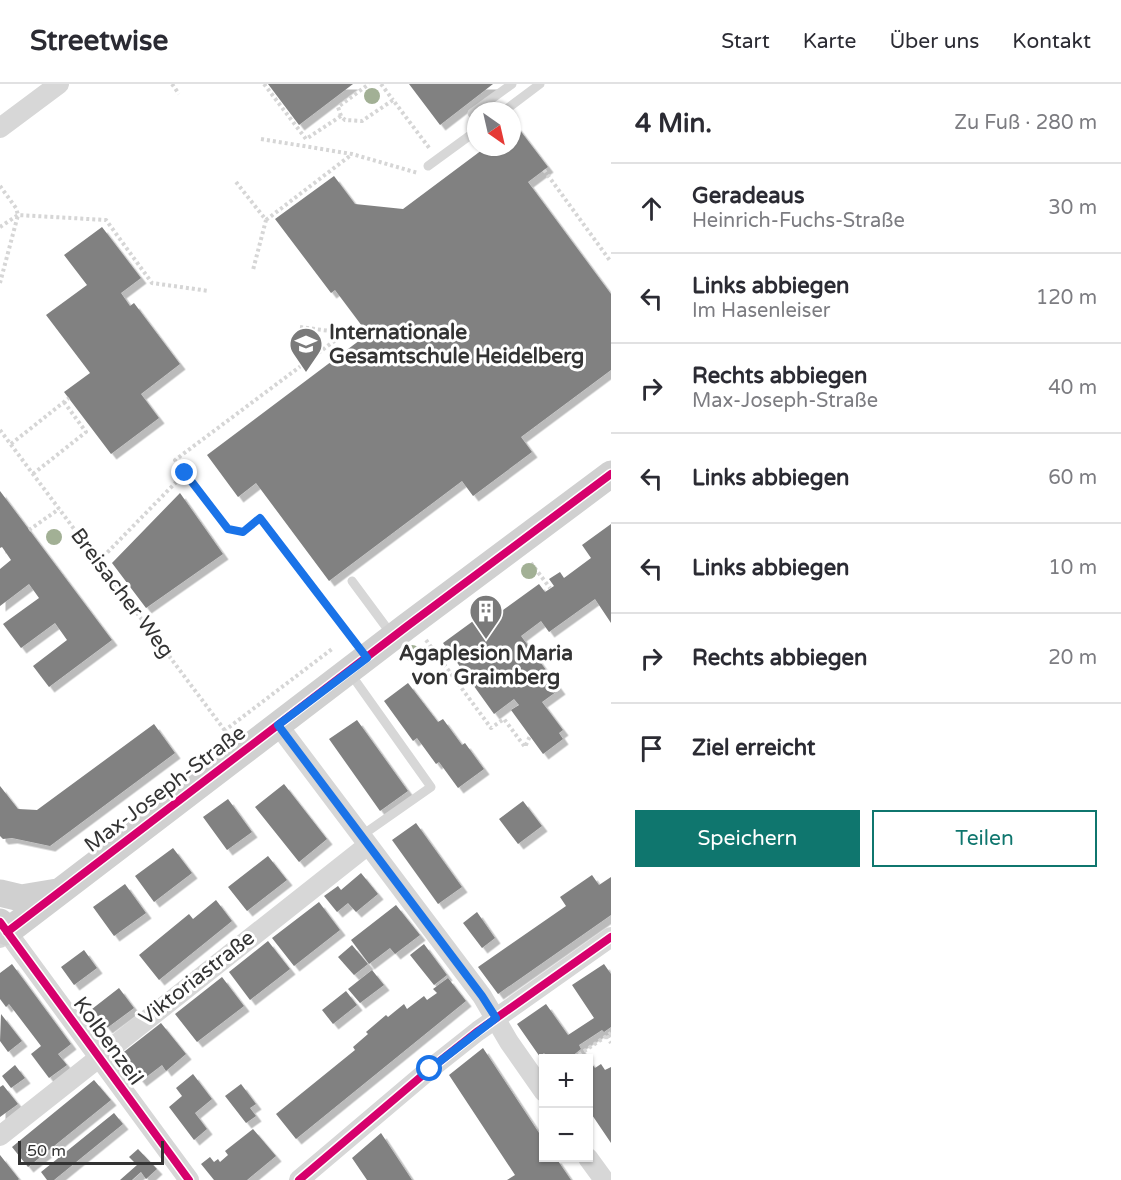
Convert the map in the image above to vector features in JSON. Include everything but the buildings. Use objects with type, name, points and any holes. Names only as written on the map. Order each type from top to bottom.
[{"type":"street","points":[[0,128],[59,84]]},
{"type":"street","name":"Max-Joseph-Straße","points":[[2,931],[58,892],[611,474]]},
{"type":"street","points":[[278,725],[482,996],[539,1086]]},
{"type":"street","name":"Viktoriastraße","points":[[0,1136],[365,841]]},
{"type":"street","points":[[0,893],[21,898],[58,892]]},
{"type":"street","name":"Kolbenzeil","points":[[2,931],[189,1180]]},
{"type":"street","points":[[300,1180],[430,1069],[496,1018],[611,938]]},
{"type":"street","points":[[591,1162],[604,1180]]},
{"type":"lane","points":[[487,102],[512,84]]},
{"type":"lane","points":[[516,102],[540,84]]},
{"type":"lane","points":[[428,166],[467,137]]},
{"type":"lane","points":[[352,581],[403,630]]},
{"type":"lane","points":[[358,664],[431,787],[365,841]]},
{"type":"path","points":[[172,84],[179,94]]},
{"type":"path","points":[[264,84],[306,139],[340,116]]},
{"type":"path","points":[[369,84],[339,107],[340,116],[345,120],[362,121],[393,99]]},
{"type":"path","points":[[381,84],[437,159]]},
{"type":"path","points":[[261,139],[352,154],[418,174],[428,166]]},
{"type":"path","points":[[253,270],[266,220],[352,154]]},
{"type":"path","points":[[544,170],[611,262]]},
{"type":"path","points":[[236,182],[266,220]]},
{"type":"path","points":[[0,186],[16,208],[18,215],[0,283]]},
{"type":"path","points":[[0,227],[18,215],[106,220],[152,283],[209,291]]},
{"type":"path","points":[[300,327],[345,333],[175,460],[228,529],[243,532],[260,518],[358,664]]},
{"type":"path","points":[[11,444],[69,398]]},
{"type":"path","points":[[33,474],[86,432],[64,402]]},
{"type":"path","points":[[99,561],[185,473]]},
{"type":"path","points":[[29,530],[59,509]]},
{"type":"path","points":[[517,544],[550,588]]},
{"type":"path","points":[[403,630],[491,728],[504,719],[525,747],[530,736]]},
{"type":"path","points":[[224,731],[332,649]]},
{"type":"path","points":[[581,1054],[609,1035],[611,1042]]},
{"type":"cycle path","points":[[7,932],[406,627],[611,474]]},
{"type":"cycle path","points":[[0,922],[189,1180]]},
{"type":"cycle path","points":[[299,1180],[478,1031],[611,937]]},
{"type":"place","name":"Internationale Gesamtschule Heidelberg","points":[[306,373]]},
{"type":"place","name":"Agaplesion Maria von Graimberg","points":[[486,640]]},
{"type":"route","points":[[185,473],[228,529],[243,532],[260,518],[367,658],[278,725],[482,996],[496,1018],[430,1069]]}]
